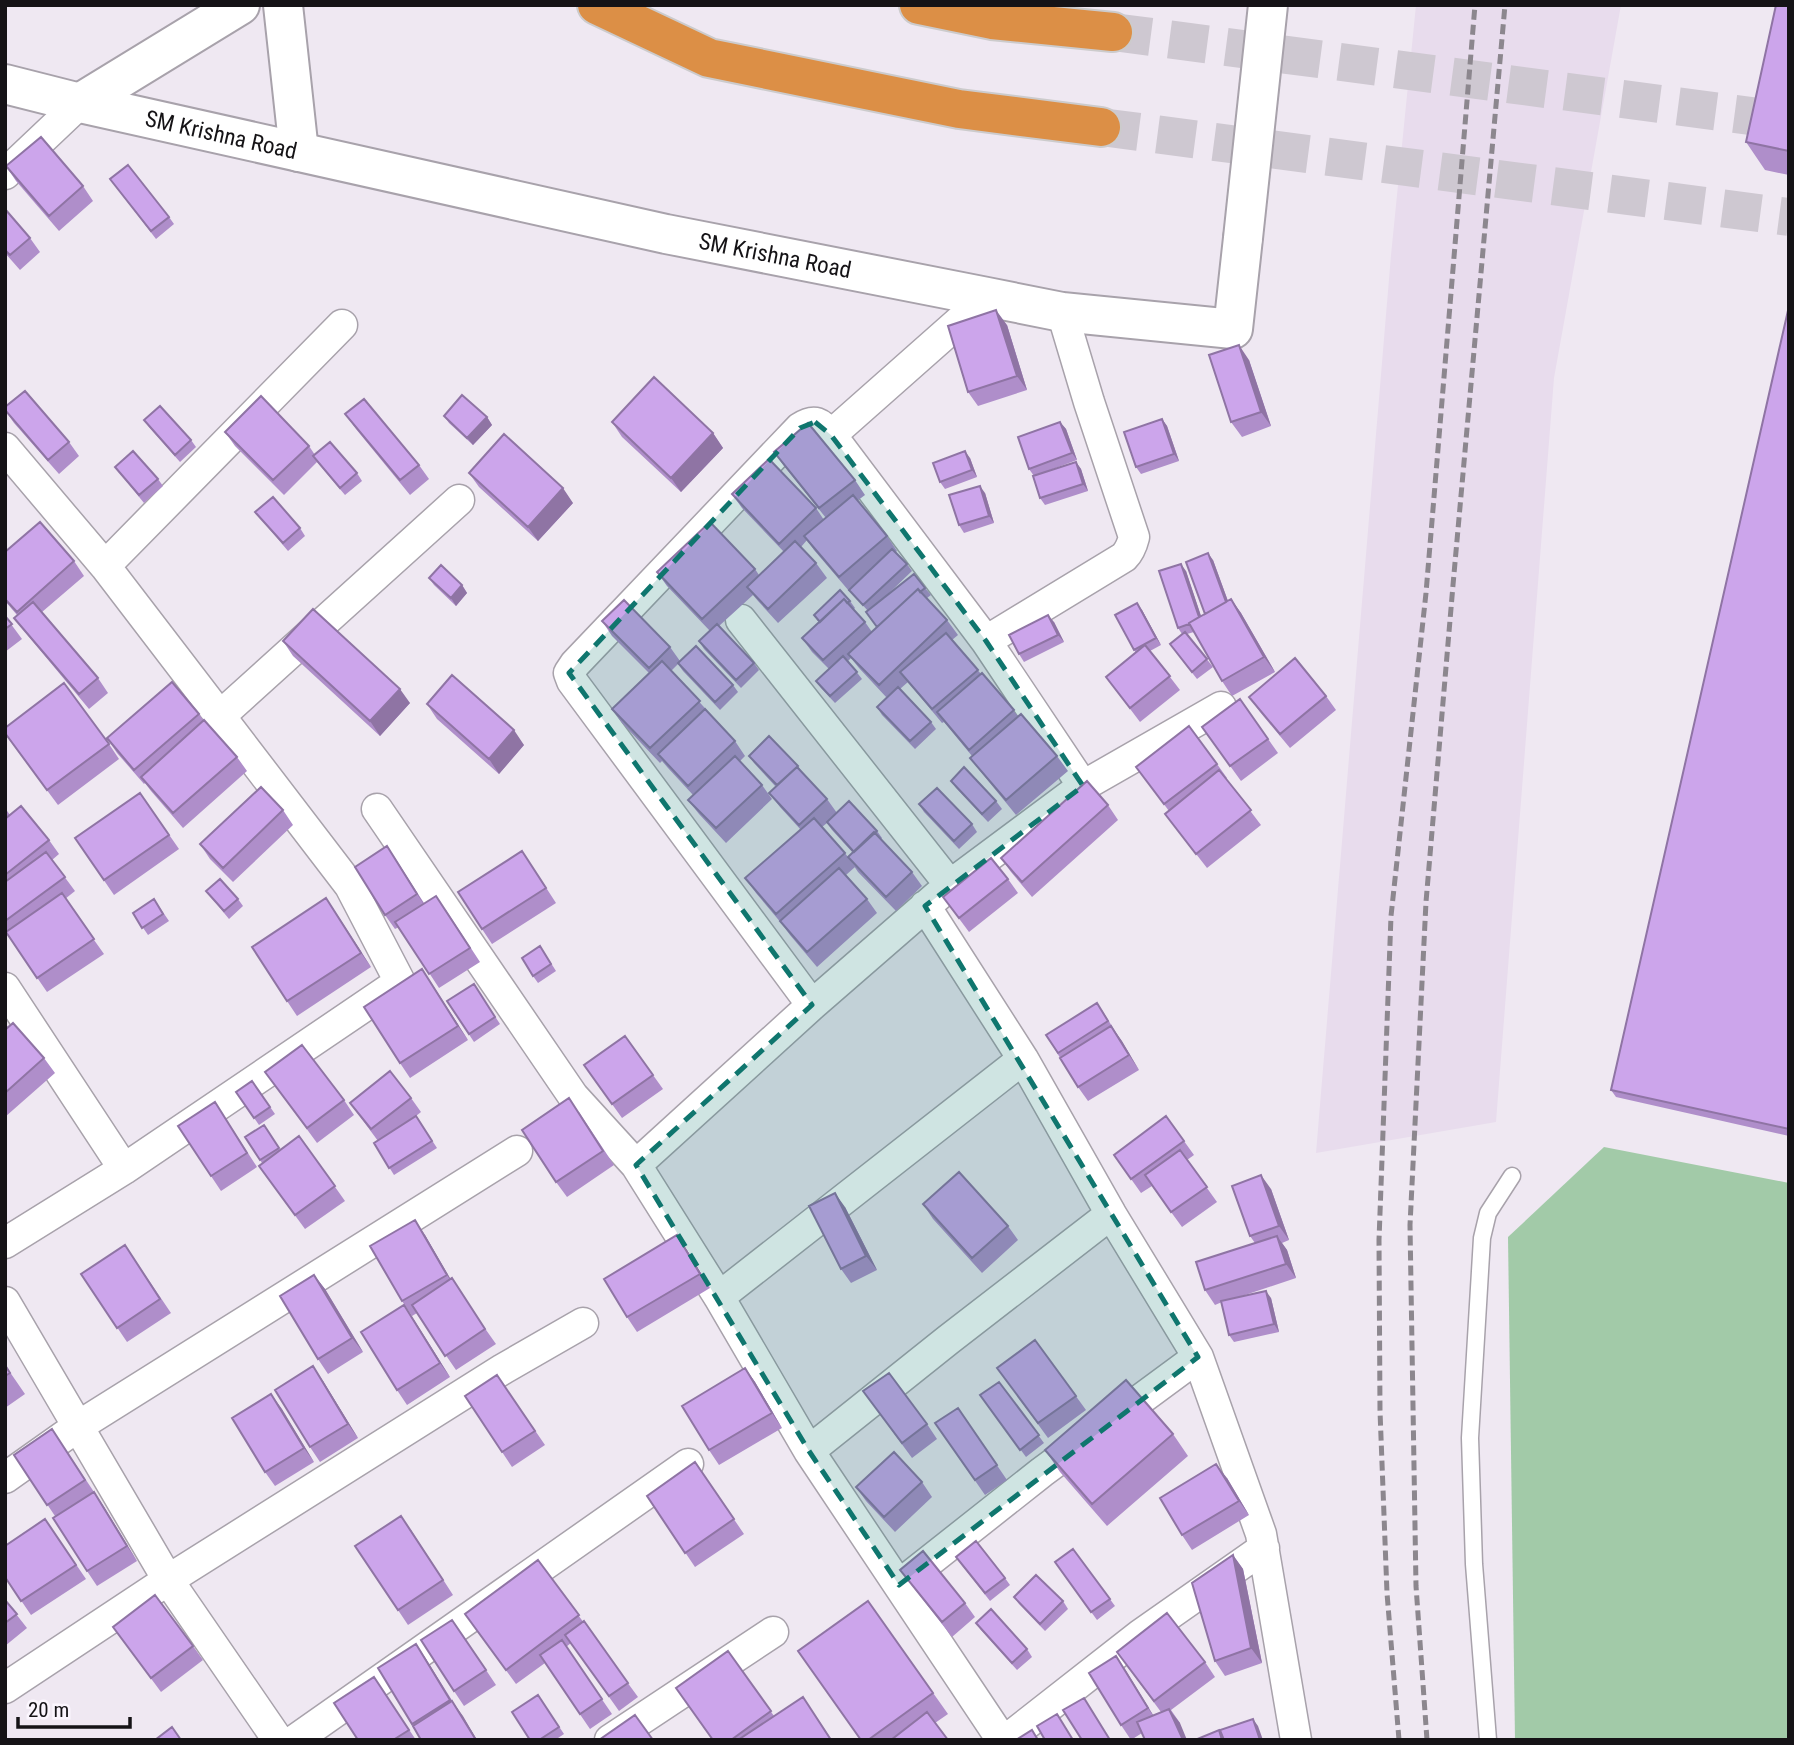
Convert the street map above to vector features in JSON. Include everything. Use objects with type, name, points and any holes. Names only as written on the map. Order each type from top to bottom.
[{"type":"highway","points":[[597,5],[709,58],[959,109],[1101,127]]},
{"type":"highway","points":[[919,5],[992,20],[1113,32]]},
{"type":"street","points":[[5,174],[80,103],[240,5]]},
{"type":"street","points":[[282,5],[299,152]]},
{"type":"street","name":"SM Krishna Road","points":[[5,84],[666,234],[1062,312],[1233,329],[1267,6]]},
{"type":"street","points":[[831,435],[986,297]]},
{"type":"street","points":[[986,642],[1124,557],[1130,551],[1134,537],[1062,312]]},
{"type":"street","points":[[105,566],[342,325]]},
{"type":"street","points":[[813,1005],[572,681],[569,673],[584,654],[800,428],[815,422],[831,435],[986,642],[1083,786]]},
{"type":"street","points":[[5,448],[105,566],[350,886],[400,982],[124,1169],[5,1243]]},
{"type":"street","points":[[220,716],[459,500]]},
{"type":"street","points":[[741,620],[950,885]]},
{"type":"street","points":[[636,1166],[950,885],[1083,786],[1221,707]]},
{"type":"street","points":[[377,809],[573,1096],[636,1166],[719,1297],[810,1451],[1004,1740],[1140,1634],[1264,1548]]},
{"type":"street","points":[[925,906],[1023,1059],[1111,1214],[1198,1357],[1261,1534],[1296,1740]]},
{"type":"street","points":[[5,988],[124,1169]]},
{"type":"street","points":[[719,1297],[1023,1059]]},
{"type":"street","points":[[5,1478],[77,1427],[517,1151]]},
{"type":"street","points":[[810,1451],[1111,1214]]},
{"type":"street","points":[[5,1302],[168,1580],[278,1740]]},
{"type":"street","points":[[5,1688],[168,1580],[503,1369],[583,1323]]},
{"type":"street","points":[[899,1585],[1042,1472],[1198,1357]]},
{"type":"street","points":[[295,1740],[688,1464]]},
{"type":"street","points":[[610,1740],[773,1632]]},
{"type":"lane","points":[[1488,1740],[1474,1564],[1470,1438],[1482,1238],[1488,1213],[1512,1177]]},
{"type":"highlighted area","points":[[815,422],[831,435],[986,641],[1083,786],[925,906],[1198,1357],[899,1585],[809,1451],[636,1165],[812,1005],[569,673],[800,428]]},
{"type":"shaded area","points":[[1416,5],[1621,5],[1554,378],[1496,1122],[1316,1153],[1391,255]]},
{"type":"green space","points":[[1604,1147],[1789,1183],[1789,1740],[1515,1740],[1508,1237]]},
{"type":"building","points":[[1776,5],[1789,5],[1789,151],[1746,142]]},
{"type":"building","points":[[41,137],[83,186],[49,216],[6,166]]},
{"type":"building","points":[[128,165],[169,217],[151,231],[110,179]]},
{"type":"building","points":[[5,209],[30,238],[10,255],[5,250]]},
{"type":"building","points":[[1789,306],[1789,1129],[1611,1090]]},
{"type":"building","points":[[996,310],[1017,376],[968,392],[948,326]]},
{"type":"building","points":[[1239,345],[1261,412],[1231,422],[1209,355]]},
{"type":"building","points":[[654,377],[713,433],[671,478],[612,422]]},
{"type":"building","points":[[25,391],[69,442],[48,460],[5,410],[5,407]]},
{"type":"building","points":[[462,395],[487,417],[467,438],[444,416]]},
{"type":"building","points":[[261,396],[309,446],[273,480],[225,432]]},
{"type":"building","points":[[364,399],[419,465],[400,480],[345,414]]},
{"type":"building","points":[[160,406],[191,440],[175,455],[144,420]]},
{"type":"building","points":[[1162,419],[1174,454],[1136,467],[1124,432]]},
{"type":"building","points":[[1060,422],[1072,453],[1029,469],[1018,437]]},
{"type":"building","points":[[808,423],[855,480],[819,508],[774,452]]},
{"type":"building","points":[[504,434],[563,488],[528,527],[469,473]]},
{"type":"building","points":[[330,442],[357,473],[340,488],[313,456]]},
{"type":"building","points":[[133,451],[158,479],[139,495],[115,467]]},
{"type":"building","points":[[965,451],[972,470],[940,482],[933,463]]},
{"type":"building","points":[[769,459],[816,508],[779,544],[732,494]]},
{"type":"building","points":[[1076,462],[1083,484],[1040,498],[1033,476]]},
{"type":"building","points":[[980,486],[989,516],[959,525],[949,495]]},
{"type":"building","points":[[853,495],[887,536],[839,577],[804,536]]},
{"type":"building","points":[[273,497],[300,528],[283,543],[255,512]]},
{"type":"building","points":[[40,522],[74,561],[17,612],[5,599],[5,552]]},
{"type":"building","points":[[710,522],[755,569],[702,619],[657,572]]},
{"type":"building","points":[[795,541],[816,563],[768,609],[747,587]]},
{"type":"building","points":[[892,549],[907,564],[863,605],[849,590]]},
{"type":"building","points":[[1208,553],[1226,602],[1205,614],[1186,562]]},
{"type":"building","points":[[1181,564],[1199,617],[1178,628],[1159,571]]},
{"type":"building","points":[[441,565],[462,585],[451,598],[429,578]]},
{"type":"building","points":[[914,574],[925,588],[920,592],[918,589],[877,627],[866,612]]},
{"type":"building","points":[[918,589],[947,620],[879,685],[848,654]]},
{"type":"building","points":[[840,590],[850,601],[847,603],[844,599],[820,622],[814,615]]},
{"type":"building","points":[[844,599],[865,622],[823,660],[802,638]]},
{"type":"building","points":[[1231,599],[1264,657],[1222,681],[1189,623]]},
{"type":"building","points":[[624,600],[670,647],[649,668],[602,621]]},
{"type":"building","points":[[33,602],[98,678],[79,694],[14,618]]},
{"type":"building","points":[[1137,603],[1156,638],[1134,650],[1115,615]]},
{"type":"building","points":[[313,609],[400,689],[370,721],[283,641]]},
{"type":"building","points":[[1048,615],[1058,635],[1019,654],[1009,635]]},
{"type":"building","points":[[5,616],[12,624],[5,629]]},
{"type":"building","points":[[717,624],[754,663],[736,680],[699,641]]},
{"type":"building","points":[[1185,632],[1207,659],[1192,672],[1170,644]]},
{"type":"building","points":[[946,633],[978,670],[932,709],[900,672]]},
{"type":"building","points":[[1145,645],[1170,676],[1130,708],[1106,677]]},
{"type":"building","points":[[696,646],[733,685],[715,702],[678,663]]},
{"type":"building","points":[[843,656],[857,672],[830,696],[816,681]]},
{"type":"building","points":[[1295,658],[1326,696],[1280,734],[1249,697]]},
{"type":"building","points":[[662,661],[700,701],[650,748],[612,709]]},
{"type":"building","points":[[982,673],[1014,710],[969,750],[937,712]]},
{"type":"building","points":[[452,675],[514,730],[489,759],[427,704]]},
{"type":"building","points":[[172,682],[199,714],[134,770],[107,738]]},
{"type":"building","points":[[64,683],[109,744],[47,790],[5,733],[5,728]]},
{"type":"building","points":[[898,687],[931,722],[910,741],[877,707]]},
{"type":"building","points":[[1240,699],[1268,739],[1230,766],[1202,727]]},
{"type":"building","points":[[705,709],[735,741],[688,786],[658,754]]},
{"type":"building","points":[[1021,714],[1057,756],[1006,800],[970,758]]},
{"type":"building","points":[[204,720],[237,757],[173,813],[141,777]]},
{"type":"building","points":[[1189,726],[1217,764],[1164,804],[1136,767]]},
{"type":"building","points":[[769,736],[798,766],[777,785],[749,756]]},
{"type":"building","points":[[735,756],[762,785],[716,828],[688,800]]},
{"type":"building","points":[[797,767],[827,799],[799,825],[769,793]]},
{"type":"building","points":[[964,767],[996,801],[982,814],[951,781]]},
{"type":"building","points":[[1219,770],[1251,810],[1196,854],[1165,814]]},
{"type":"building","points":[[1087,781],[1108,805],[1022,882],[1001,858]]},
{"type":"building","points":[[261,787],[283,810],[223,868],[200,844]]},
{"type":"building","points":[[937,788],[972,824],[954,841],[919,804]]},
{"type":"building","points":[[140,793],[169,835],[104,880],[75,838]]},
{"type":"building","points":[[849,801],[877,831],[854,852],[827,822]]},
{"type":"building","points":[[21,806],[49,840],[5,875],[5,819]]},
{"type":"building","points":[[814,818],[845,853],[776,914],[745,878]]},
{"type":"building","points":[[874,832],[912,872],[886,897],[848,857]]},
{"type":"building","points":[[387,846],[417,894],[385,915],[355,867]]},
{"type":"building","points":[[522,851],[546,888],[482,929],[458,892]]},
{"type":"building","points":[[46,852],[65,877],[5,921],[5,882]]},
{"type":"building","points":[[991,858],[1008,879],[959,918],[943,897]]},
{"type":"building","points":[[839,868],[867,899],[807,952],[780,921]]},
{"type":"building","points":[[220,879],[238,899],[224,911],[206,891]]},
{"type":"building","points":[[62,893],[94,939],[37,978],[6,932]]},
{"type":"building","points":[[436,896],[470,948],[429,974],[395,922]]},
{"type":"building","points":[[326,898],[361,953],[287,1001],[252,947]]},
{"type":"building","points":[[154,899],[163,914],[142,928],[133,913]]},
{"type":"building","points":[[540,946],[551,964],[533,976],[522,958]]},
{"type":"building","points":[[422,969],[458,1026],[400,1063],[364,1007]]},
{"type":"building","points":[[474,984],[495,1017],[469,1034],[447,1001]]},
{"type":"building","points":[[1097,1003],[1108,1021],[1058,1053],[1046,1035]]},
{"type":"building","points":[[13,1023],[44,1058],[5,1093],[5,1030]]},
{"type":"building","points":[[1111,1026],[1129,1055],[1078,1087],[1060,1058]]},
{"type":"building","points":[[625,1036],[653,1075],[612,1104],[584,1065]]},
{"type":"building","points":[[302,1045],[344,1100],[307,1128],[265,1072]]},
{"type":"building","points":[[390,1071],[411,1098],[371,1129],[350,1103]]},
{"type":"building","points":[[252,1081],[270,1107],[254,1118],[236,1092]]},
{"type":"building","points":[[569,1098],[603,1151],[556,1182],[522,1130]]},
{"type":"building","points":[[215,1102],[247,1153],[211,1176],[178,1126]]},
{"type":"building","points":[[416,1116],[432,1141],[389,1168],[374,1143]]},
{"type":"building","points":[[1166,1116],[1184,1141],[1131,1179],[1114,1155]]},
{"type":"building","points":[[264,1125],[279,1148],[260,1160],[245,1137]]},
{"type":"building","points":[[299,1136],[335,1186],[295,1215],[259,1166]]},
{"type":"building","points":[[1180,1150],[1207,1187],[1171,1212],[1145,1175]]},
{"type":"building","points":[[959,1172],[1008,1226],[972,1258],[923,1204]]},
{"type":"building","points":[[1261,1175],[1279,1226],[1250,1236],[1232,1186]]},
{"type":"building","points":[[835,1193],[866,1256],[841,1269],[809,1206]]},
{"type":"building","points":[[415,1220],[447,1275],[402,1301],[370,1246]]},
{"type":"building","points":[[677,1235],[700,1274],[627,1317],[604,1279]]},
{"type":"building","points":[[1277,1236],[1286,1264],[1205,1290],[1196,1262]]},
{"type":"building","points":[[125,1245],[160,1299],[117,1328],[81,1274]]},
{"type":"building","points":[[314,1275],[352,1338],[318,1359],[280,1296]]},
{"type":"building","points":[[452,1278],[485,1329],[445,1356],[412,1305]]},
{"type":"building","points":[[1266,1291],[1274,1324],[1229,1335],[1221,1301]]},
{"type":"building","points":[[404,1305],[440,1363],[397,1390],[361,1332]]},
{"type":"building","points":[[1035,1340],[1076,1396],[1038,1423],[997,1368]]},
{"type":"building","points":[[313,1366],[348,1424],[310,1447],[275,1390]]},
{"type":"building","points":[[745,1368],[772,1413],[709,1450],[682,1406]]},
{"type":"building","points":[[889,1373],[927,1424],[902,1443],[863,1391]]},
{"type":"building","points":[[497,1375],[535,1431],[502,1452],[465,1396]]},
{"type":"building","points":[[1126,1380],[1173,1434],[1092,1504],[1045,1450]]},
{"type":"building","points":[[999,1382],[1039,1435],[1020,1450],[980,1395]]},
{"type":"building","points":[[271,1394],[304,1448],[265,1472],[232,1418]]},
{"type":"building","points":[[958,1408],[997,1465],[975,1480],[935,1423]]},
{"type":"building","points":[[52,1429],[85,1480],[47,1505],[14,1455]]},
{"type":"building","points":[[894,1452],[922,1482],[884,1517],[856,1487]]},
{"type":"building","points":[[695,1462],[734,1519],[685,1553],[647,1496]]},
{"type":"building","points":[[1216,1464],[1239,1501],[1182,1535],[1160,1498]]},
{"type":"building","points":[[94,1492],[127,1546],[87,1571],[53,1518]]},
{"type":"building","points":[[401,1516],[443,1580],[398,1610],[355,1546]]},
{"type":"building","points":[[45,1519],[76,1565],[21,1601],[5,1577],[5,1546]]},
{"type":"building","points":[[976,1541],[1005,1578],[985,1593],[956,1557]]},
{"type":"building","points":[[1073,1549],[1110,1599],[1091,1612],[1055,1562]]},
{"type":"building","points":[[923,1551],[965,1603],[942,1622],[900,1570]]},
{"type":"building","points":[[1233,1555],[1251,1648],[1215,1661],[1192,1583]]},
{"type":"building","points":[[538,1560],[579,1615],[506,1670],[465,1614]]},
{"type":"building","points":[[1036,1575],[1063,1601],[1040,1624],[1014,1597]]},
{"type":"building","points":[[155,1595],[193,1646],[151,1678],[113,1627]]},
{"type":"building","points":[[5,1600],[17,1614],[5,1623]]},
{"type":"building","points":[[868,1601],[933,1693],[868,1740],[861,1740],[798,1651]]},
{"type":"building","points":[[991,1609],[1027,1649],[1012,1663],[976,1623]]},
{"type":"building","points":[[1167,1613],[1205,1662],[1154,1701],[1117,1652]]},
{"type":"building","points":[[452,1620],[486,1670],[454,1691],[421,1640]]},
{"type":"building","points":[[584,1621],[628,1683],[609,1696],[565,1635]]},
{"type":"building","points":[[562,1640],[602,1699],[580,1714],[540,1655]]},
{"type":"building","points":[[416,1644],[450,1700],[412,1724],[378,1668]]},
{"type":"building","points":[[728,1651],[771,1711],[731,1740],[713,1740],[676,1688]]},
{"type":"building","points":[[1116,1656],[1148,1708],[1121,1725],[1089,1673]]},
{"type":"building","points":[[374,1677],[409,1730],[393,1740],[358,1740],[334,1703]]},
{"type":"building","points":[[538,1695],[559,1727],[539,1740],[530,1740],[512,1712]]},
{"type":"building","points":[[803,1697],[831,1740],[738,1740]]},
{"type":"building","points":[[1084,1698],[1110,1740],[1082,1740],[1063,1710]]},
{"type":"building","points":[[452,1701],[476,1740],[421,1740],[413,1726]]},
{"type":"building","points":[[1169,1709],[1183,1740],[1145,1740],[1137,1722]]},
{"type":"building","points":[[927,1712],[948,1740],[891,1740]]},
{"type":"building","points":[[1057,1714],[1073,1740],[1045,1740],[1037,1726]]},
{"type":"building","points":[[635,1715],[653,1740],[599,1740]]},
{"type":"building","points":[[1253,1719],[1260,1740],[1224,1740],[1220,1730]]},
{"type":"building","points":[[172,1727],[181,1740],[155,1740]]},
{"type":"building","points":[[1032,1730],[1038,1740],[1016,1740]]},
{"type":"building","points":[[1219,1730],[1222,1740],[1195,1740]]},
{"type":"tunnel","points":[[1113,32],[1789,121]]},
{"type":"tunnel","points":[[1101,127],[1789,217]]},
{"type":"railway","points":[[1399,1740],[1387,1593],[1380,1411],[1379,1240],[1391,916],[1426,593],[1475,5]]},
{"type":"railway","points":[[1427,1740],[1416,1586],[1410,1225],[1426,902],[1505,5]]}]
